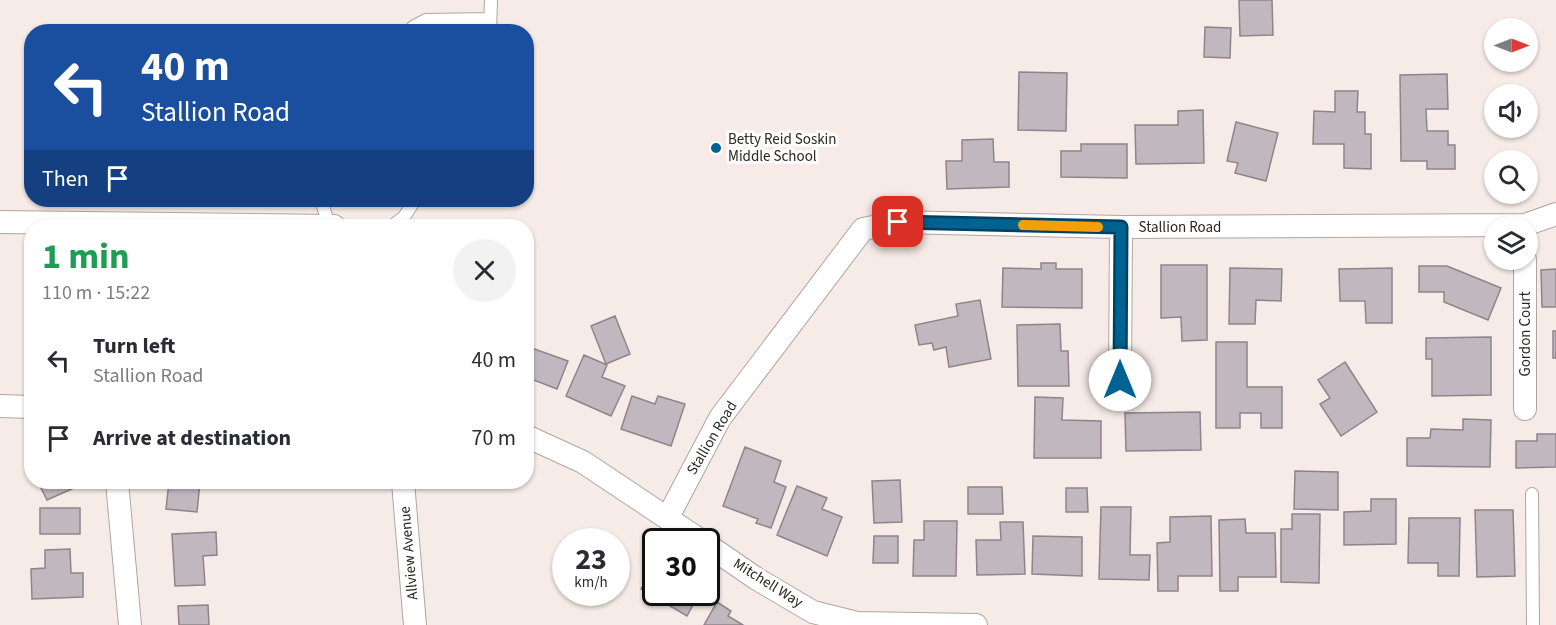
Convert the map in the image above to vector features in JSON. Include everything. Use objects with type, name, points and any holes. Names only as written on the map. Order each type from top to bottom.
[{"type":"street","name":"Stallion Road","points":[[1538,221],[1556,214]]},
{"type":"street","points":[[0,222],[24,223]]},
{"type":"street","name":"Stallion Road","points":[[668,517],[720,418],[863,229],[898,222],[1121,227],[1484,226]]},
{"type":"street","points":[[1120,380],[1121,227]]},
{"type":"street","name":"Gordon Court","points":[[1525,270],[1525,409]]},
{"type":"street","points":[[0,406],[24,407]]},
{"type":"street","name":"Mitchell Way","points":[[534,440],[583,462],[684,528]]},
{"type":"street","points":[[118,489],[130,625]]},
{"type":"street","name":"Allview Avenue","points":[[404,489],[415,625]]},
{"type":"street","name":"Mitchell Way","points":[[720,553],[757,579],[813,612],[857,623],[976,625]]},
{"type":"lane","points":[[490,24],[491,0]]},
{"type":"lane","points":[[419,24],[426,20],[477,24]]},
{"type":"lane","points":[[401,219],[410,207]]},
{"type":"lane","points":[[1532,494],[1533,625]]},
{"type":"building","points":[[1239,0],[1272,0],[1273,35],[1240,36]]},
{"type":"building","points":[[1205,27],[1231,28],[1230,58],[1204,57]]},
{"type":"building","points":[[1019,72],[1067,73],[1066,131],[1018,130]]},
{"type":"building","points":[[1447,74],[1448,109],[1426,109],[1427,131],[1448,131],[1448,145],[1455,145],[1455,169],[1427,169],[1427,161],[1401,161],[1400,75]]},
{"type":"building","points":[[1335,91],[1358,91],[1357,112],[1365,112],[1365,134],[1371,134],[1371,169],[1344,168],[1344,144],[1313,144],[1314,111],[1335,112]]},
{"type":"building","points":[[1203,110],[1204,163],[1136,164],[1135,125],[1178,125],[1178,111]]},
{"type":"building","points":[[1236,122],[1278,133],[1266,181],[1235,173],[1238,163],[1227,161]]},
{"type":"building","points":[[993,139],[994,162],[1009,162],[1009,187],[947,189],[946,161],[962,161],[962,140]]},
{"type":"building","points":[[1081,144],[1127,144],[1127,178],[1061,177],[1061,151],[1081,151]]},
{"type":"building","points":[[1041,263],[1056,263],[1056,269],[1082,269],[1082,308],[1002,307],[1003,268],[1041,269]]},
{"type":"building","points":[[1161,265],[1207,265],[1207,340],[1182,341],[1181,317],[1161,318]]},
{"type":"building","points":[[1419,266],[1447,266],[1501,288],[1488,320],[1444,302],[1444,292],[1419,292]]},
{"type":"building","points":[[1230,268],[1282,269],[1281,301],[1256,300],[1255,324],[1229,324]]},
{"type":"building","points":[[1392,268],[1392,323],[1366,323],[1365,301],[1340,301],[1339,269]]},
{"type":"building","points":[[1556,269],[1556,307],[1542,307],[1541,270]]},
{"type":"building","points":[[980,300],[991,359],[949,367],[946,347],[934,350],[932,343],[919,345],[915,325],[958,316],[956,304]]},
{"type":"building","points":[[615,316],[630,354],[606,364],[591,326]]},
{"type":"building","points":[[1060,324],[1061,351],[1068,351],[1069,386],[1018,386],[1017,325]]},
{"type":"building","points":[[1553,331],[1556,331],[1556,358],[1553,358]]},
{"type":"building","points":[[1491,337],[1491,395],[1432,396],[1432,359],[1426,359],[1426,338]]},
{"type":"building","points":[[1216,342],[1247,342],[1247,387],[1282,387],[1282,428],[1261,428],[1261,413],[1240,413],[1240,428],[1216,428]]},
{"type":"building","points":[[534,349],[568,361],[557,389],[534,380]]},
{"type":"building","points":[[584,355],[607,365],[602,377],[625,386],[611,416],[566,396]]},
{"type":"building","points":[[1345,362],[1377,412],[1341,436],[1320,404],[1330,398],[1318,380]]},
{"type":"building","points":[[632,396],[655,404],[658,396],[685,404],[671,446],[621,429]]},
{"type":"building","points":[[1035,397],[1063,398],[1062,420],[1101,421],[1101,458],[1034,458]]},
{"type":"building","points":[[1200,412],[1201,450],[1126,451],[1125,413]]},
{"type":"building","points":[[1463,419],[1491,420],[1490,467],[1407,466],[1407,438],[1430,438],[1431,429],[1463,430]]},
{"type":"building","points":[[1537,434],[1556,434],[1556,467],[1516,468],[1516,441],[1537,441]]},
{"type":"building","points":[[745,447],[781,461],[774,482],[786,487],[771,528],[756,523],[758,519],[723,506]]},
{"type":"building","points":[[1295,471],[1338,472],[1338,510],[1294,509]]},
{"type":"building","points":[[900,480],[902,522],[874,523],[872,481]]},
{"type":"building","points":[[797,486],[827,498],[822,509],[842,517],[827,556],[777,535]]},
{"type":"building","points":[[968,487],[1002,487],[1003,514],[968,514]]},
{"type":"building","points":[[1066,488],[1087,488],[1088,512],[1066,512]]},
{"type":"building","points":[[42,489],[72,489],[47,500]]},
{"type":"building","points":[[168,489],[199,489],[197,512],[166,509]]},
{"type":"building","points":[[1371,499],[1396,499],[1396,544],[1344,545],[1344,512],[1371,511]]},
{"type":"building","points":[[1101,507],[1131,507],[1130,555],[1150,555],[1149,580],[1099,579]]},
{"type":"building","points":[[40,508],[80,508],[80,534],[40,534]]},
{"type":"building","points":[[1475,510],[1513,510],[1515,576],[1477,577]]},
{"type":"building","points":[[1292,514],[1320,514],[1319,583],[1281,582],[1281,529],[1292,529]]},
{"type":"building","points":[[1211,516],[1212,576],[1178,576],[1178,591],[1158,591],[1157,543],[1170,542],[1170,517]]},
{"type":"building","points":[[1409,518],[1460,518],[1459,576],[1438,576],[1438,563],[1408,563]]},
{"type":"building","points":[[1245,519],[1246,533],[1275,533],[1276,577],[1238,577],[1238,591],[1220,591],[1219,520]]},
{"type":"building","points":[[924,521],[957,521],[956,576],[913,576],[914,540],[924,540]]},
{"type":"building","points":[[1000,522],[1023,522],[1025,574],[977,575],[976,540],[1001,540]]},
{"type":"building","points":[[216,532],[217,555],[203,556],[205,585],[175,586],[172,534]]},
{"type":"building","points":[[874,536],[898,536],[898,563],[873,563]]},
{"type":"building","points":[[1033,536],[1082,537],[1082,576],[1032,574]]},
{"type":"building","points":[[70,549],[71,573],[83,573],[83,597],[32,599],[31,569],[45,568],[45,550]]},
{"type":"building","points":[[720,604],[731,611],[728,616],[743,625],[704,625],[715,606],[720,606]]},
{"type":"building","points":[[208,605],[209,625],[179,625],[178,606]]},
{"type":"building","points":[[670,606],[692,606],[687,616]]},
{"type":"slow traffic","points":[[1023,225],[1098,227]]},
{"type":"place","name":"Betty Reid Soskin Middle School","points":[[716,148]]},
{"type":"route","points":[[898,222],[1121,227],[1120,380]]}]
